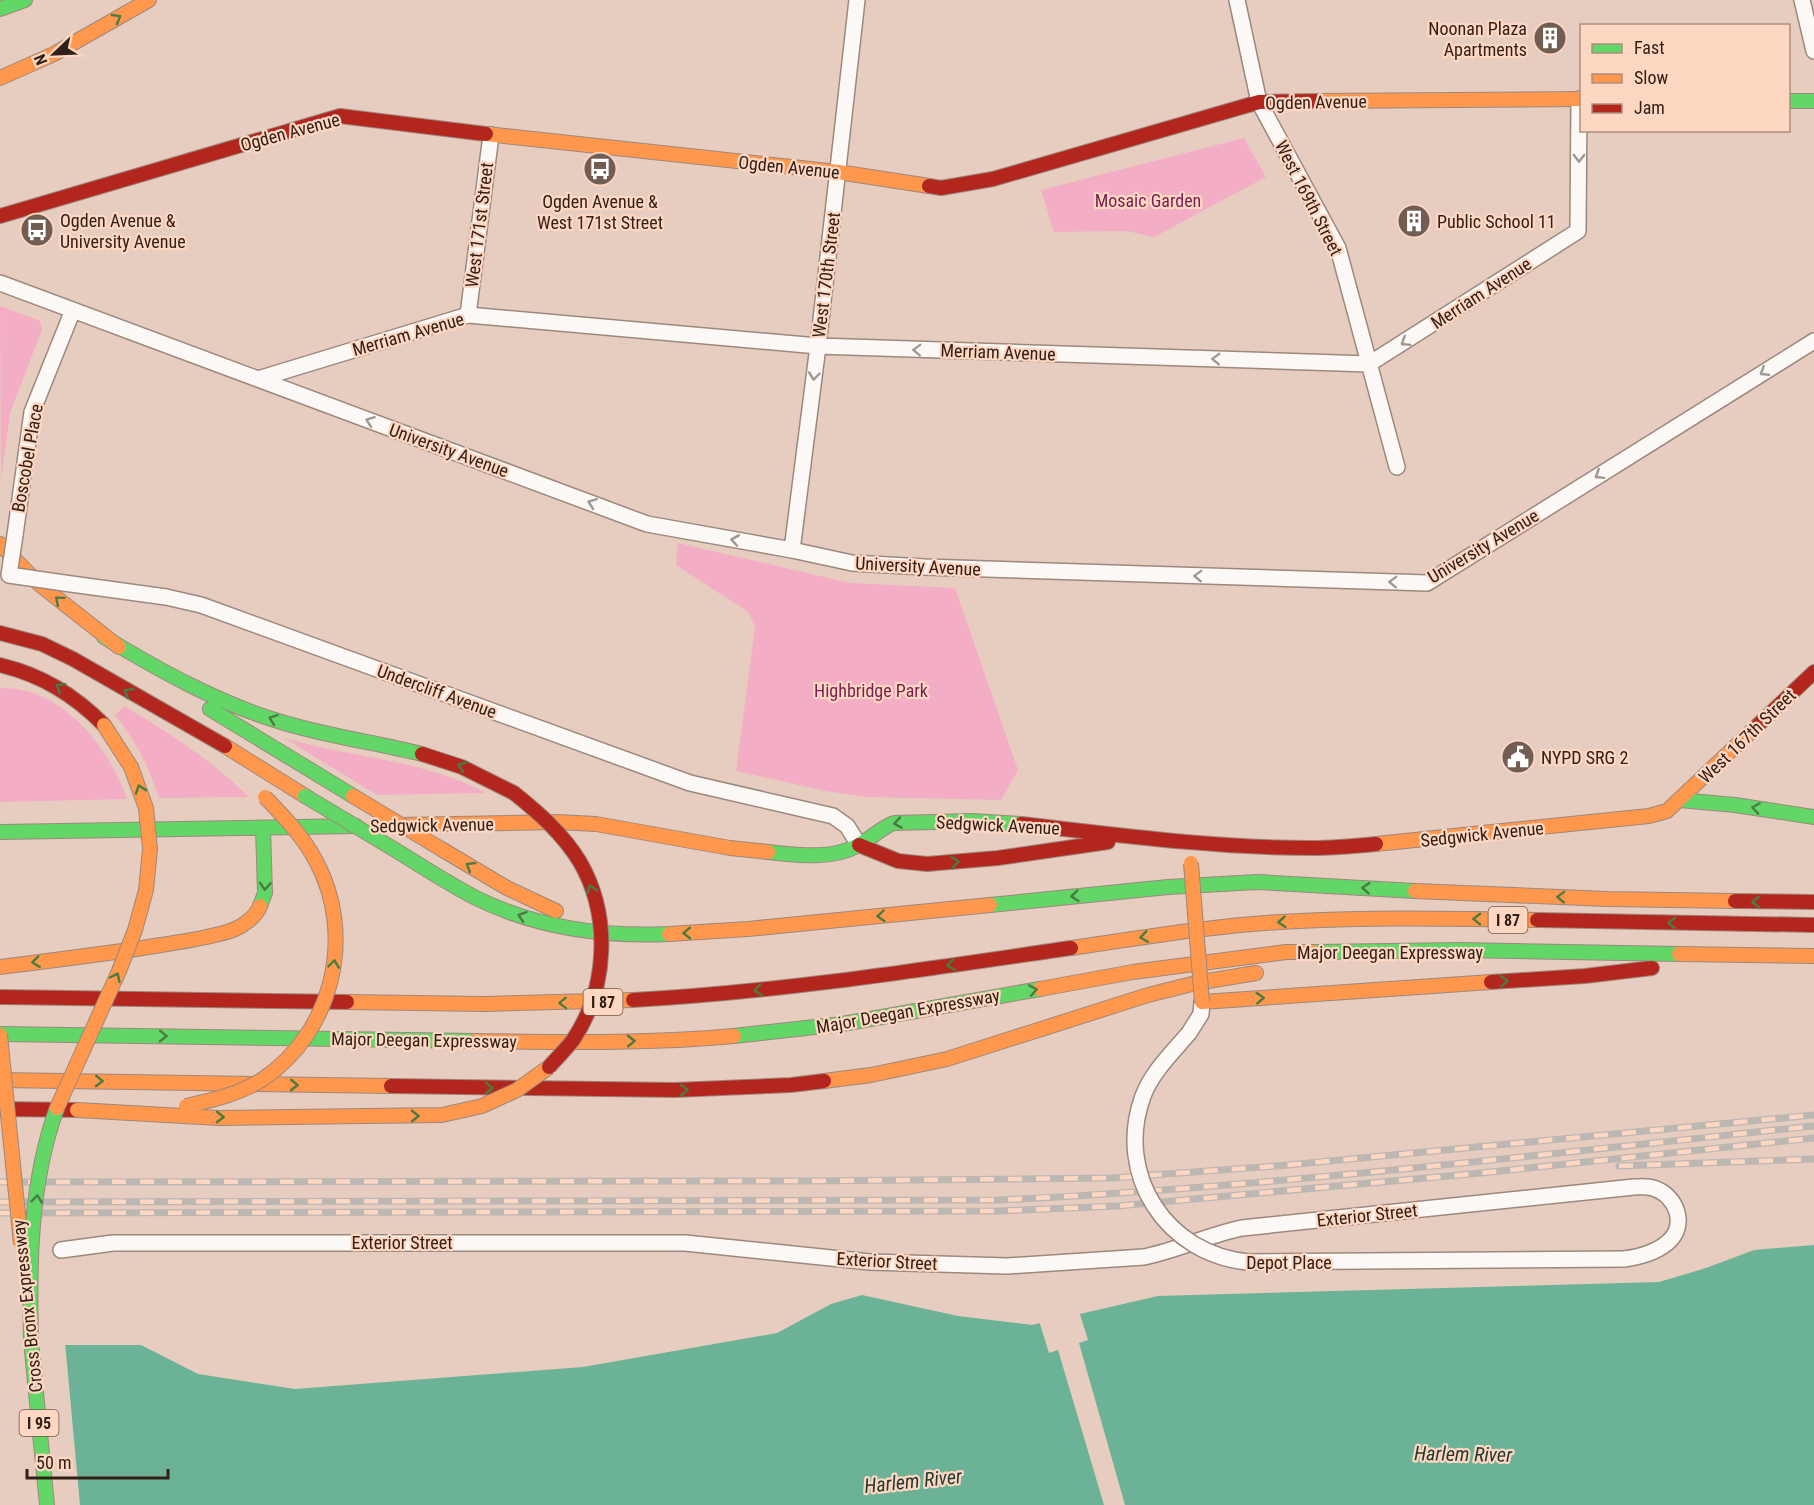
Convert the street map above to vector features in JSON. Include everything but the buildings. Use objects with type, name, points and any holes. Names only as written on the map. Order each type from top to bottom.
[{"type":"main road","points":[[0,9],[25,0]]},
{"type":"main road","points":[[0,78],[54,54],[149,0]]},
{"type":"main road","name":"Ogden Avenue","points":[[0,216],[340,116],[491,135],[838,172],[941,188],[993,178],[1259,102],[1580,99]]},
{"type":"main road","points":[[1790,100],[1814,101]]},
{"type":"main road","points":[[0,544],[39,584],[104,637],[175,687],[507,888],[549,909],[609,926],[662,933]]},
{"type":"main road","points":[[0,633],[58,651],[229,748],[477,898],[547,924],[587,931],[662,933],[748,929],[1168,887],[1246,882],[1522,896],[1814,902]]},
{"type":"main road","points":[[77,1110],[236,1118],[442,1115],[471,1111],[497,1102],[532,1083],[560,1057],[585,1019],[597,984],[601,948],[596,902],[584,870],[555,829],[514,793],[469,768],[439,757],[303,729],[271,719],[226,701],[158,668],[104,637]]},
{"type":"main road","points":[[0,665],[33,674],[57,685],[104,725],[125,755],[142,793],[149,823],[150,870],[144,903],[134,936],[64,1091],[48,1139],[37,1200],[29,1284],[31,1341]]},
{"type":"main road","name":"West 167th Street","points":[[1680,800],[1814,672]]},
{"type":"main road","points":[[149,704],[225,762]]},
{"type":"main road","points":[[0,1109],[150,1110],[193,1105],[220,1100],[255,1085],[293,1056],[314,1027],[328,993],[334,970],[336,944],[334,920],[330,896],[311,851],[296,829],[261,794]]},
{"type":"main road","points":[[1680,800],[1735,805],[1814,817]]},
{"type":"main road","name":"Sedgwick Avenue","points":[[0,832],[578,822],[614,826],[730,848],[793,856],[834,855],[859,845],[876,831],[894,823],[937,820],[1040,826],[1145,838],[1286,848],[1382,844],[1649,816],[1667,811],[1680,800]]},
{"type":"main road","points":[[0,967],[119,952],[212,936],[235,929],[258,912],[266,893],[263,828]]},
{"type":"main road","name":"Sedgwick Avenue","points":[[859,845],[898,861],[927,864],[959,862],[1145,838]]},
{"type":"main road","name":"Depot Place","points":[[1189,841],[1202,1002]]},
{"type":"main road","name":"Major Deegan Expressway","points":[[0,997],[472,1004],[621,1001],[691,997],[828,982],[1159,935],[1296,921],[1399,918],[1814,925]]},
{"type":"main road","name":"Major Deegan Expressway","points":[[0,1035],[561,1042],[705,1039],[843,1024],[1133,972],[1286,952],[1461,950],[1814,956]]},
{"type":"main road","points":[[1300,966],[1390,951]]},
{"type":"main road","points":[[1202,1002],[1585,976],[1769,956]]},
{"type":"main road","points":[[0,1078],[675,1090],[791,1085],[871,1075],[947,1059],[1148,995],[1267,971]]},
{"type":"main road","name":"Cross Bronx Expressway","points":[[0,1035],[47,1505]]},
{"type":"street","name":"West 170th Street","points":[[792,550],[818,346],[857,0]]},
{"type":"street","name":"West 169th Street","points":[[1237,0],[1259,102],[1338,248],[1397,467]]},
{"type":"street","points":[[1802,0],[1814,51]]},
{"type":"street","name":"Merriam Avenue","points":[[258,379],[468,315],[818,346],[1369,364],[1578,231],[1580,99]]},
{"type":"street","name":"West 171st Street","points":[[468,315],[491,135]]},
{"type":"street","name":"University Avenue","points":[[0,283],[647,524],[792,550],[852,564],[915,567],[1427,583],[1814,341]]},
{"type":"street","name":"Boscobel Place","points":[[5,575],[15,535],[32,412],[73,310]]},
{"type":"street","name":"Undercliff Avenue","points":[[5,575],[175,598],[201,605],[690,783],[833,816],[847,826],[859,845]]},
{"type":"street","name":"Depot Place","points":[[1202,1002],[1201,1014],[1195,1026],[1149,1083],[1143,1096],[1136,1126],[1136,1160],[1145,1188],[1163,1219],[1190,1243],[1220,1257],[1250,1263],[1624,1259],[1637,1257],[1657,1249],[1667,1243],[1678,1230]]},
{"type":"street","name":"Exterior Street","points":[[61,1250],[113,1243],[685,1243],[870,1262],[1007,1266],[1144,1257],[1164,1253],[1221,1232],[1242,1228],[1634,1187],[1654,1188],[1670,1199],[1676,1206],[1678,1230]]},
{"type":"green space","name":"Mosaic Garden","points":[[1244,138],[1266,177],[1154,237],[1126,231],[1054,232],[1041,190]]},
{"type":"green space","points":[[0,306],[40,321],[42,330],[10,413],[1,481]]},
{"type":"green space","name":"Highbridge Park","points":[[678,543],[850,583],[955,588],[1018,770],[1001,800],[866,797],[825,791],[736,771],[755,627],[748,612],[676,565]]},
{"type":"green space","points":[[0,688],[23,690],[43,697],[80,723],[108,759],[127,799],[0,802]]},
{"type":"green space","points":[[124,706],[205,759],[249,797],[159,798],[141,755],[115,715]]},
{"type":"green space","points":[[284,738],[412,766],[462,782],[486,793],[377,795]]},
{"type":"water","name":"Harlem River","points":[[1814,1245],[1814,1505],[0,1505],[0,1345],[141,1345],[198,1374],[295,1389],[583,1367],[777,1333],[831,1304],[862,1295],[958,1316],[1032,1325],[1158,1296],[1659,1282],[1754,1250]]},
{"type":"pier","points":[[1079,1311],[1088,1340],[1079,1343],[1125,1505],[1104,1505],[1058,1350],[1049,1353],[1039,1321]]},
{"type":"pier","points":[[0,1342],[65,1342],[80,1505],[0,1505]]},
{"type":"railway","points":[[0,1182],[808,1181],[1112,1178],[1277,1166],[1814,1115]]},
{"type":"railway","points":[[0,1202],[999,1200],[1305,1178],[1814,1126]]},
{"type":"railway","points":[[0,1213],[999,1211],[1117,1206],[1481,1173],[1814,1138]]},
{"type":"railway","points":[[1619,1166],[1814,1159]]},
{"type":"traffic: fast","points":[[0,9],[25,0]]},
{"type":"traffic: fast","points":[[1790,101],[1814,101]]},
{"type":"traffic: fast","points":[[104,637],[188,684],[255,713],[314,731],[422,754]]},
{"type":"traffic: fast","points":[[210,709],[353,796]]},
{"type":"traffic: fast","points":[[305,796],[397,851]]},
{"type":"traffic: fast","points":[[1680,800],[1735,805],[1814,817]]},
{"type":"traffic: fast","points":[[768,852],[813,855],[836,853],[857,846],[894,823],[971,821],[1021,824]]},
{"type":"traffic: fast","points":[[0,832],[356,826]]},
{"type":"traffic: fast","points":[[260,906],[265,893],[263,828]]},
{"type":"traffic: fast","points":[[397,851],[476,898],[522,917],[595,932],[669,934]]},
{"type":"traffic: fast","points":[[990,905],[1168,887],[1257,882],[1415,891]]},
{"type":"traffic: fast","points":[[1313,952],[1461,950],[1679,954]]},
{"type":"traffic: fast","points":[[734,1036],[842,1024],[1040,989]]},
{"type":"traffic: fast","points":[[0,1034],[475,1041]]},
{"type":"traffic: fast","points":[[31,1341],[30,1282],[36,1194],[48,1136],[57,1108]]},
{"type":"traffic: fast","points":[[31,1341],[47,1505]]},
{"type":"traffic: slow","points":[[0,78],[54,54],[149,0]]},
{"type":"traffic: slow","points":[[1316,101],[1580,99]]},
{"type":"traffic: slow","points":[[486,134],[838,172],[929,186]]},
{"type":"traffic: slow","points":[[0,544],[39,584],[119,647]]},
{"type":"traffic: slow","points":[[57,1108],[119,971],[135,930],[146,890],[150,849],[146,808],[131,767],[104,725]]},
{"type":"traffic: slow","points":[[1376,844],[1649,816],[1667,811],[1758,725]]},
{"type":"traffic: slow","points":[[225,746],[305,796]]},
{"type":"traffic: slow","points":[[353,796],[443,850]]},
{"type":"traffic: slow","points":[[186,1106],[245,1089],[263,1079],[287,1059],[306,1036],[321,1009],[331,980],[335,950],[334,920],[328,890],[316,861],[305,843],[265,797]]},
{"type":"traffic: slow","points":[[400,825],[557,822],[596,824],[730,848],[768,852]]},
{"type":"traffic: slow","points":[[443,850],[507,888],[556,911]]},
{"type":"traffic: slow","points":[[1191,863],[1202,1002]]},
{"type":"traffic: slow","points":[[1415,891],[1607,899],[1735,901]]},
{"type":"traffic: slow","points":[[669,934],[748,929],[990,905]]},
{"type":"traffic: slow","points":[[0,967],[121,951],[215,935],[245,924],[260,906]]},
{"type":"traffic: slow","points":[[1071,948],[1270,923],[1388,919],[1537,920]]},
{"type":"traffic: slow","points":[[1040,989],[1133,972],[1286,952],[1313,952]]},
{"type":"traffic: slow","points":[[1679,954],[1814,956]]},
{"type":"traffic: slow","points":[[824,1081],[871,1075],[947,1059],[1148,995],[1196,983],[1256,973]]},
{"type":"traffic: slow","points":[[1202,1002],[1491,982]]},
{"type":"traffic: slow","points":[[347,1002],[484,1004],[633,1000]]},
{"type":"traffic: slow","points":[[0,1035],[21,1244]]},
{"type":"traffic: slow","points":[[475,1041],[637,1041],[734,1036]]},
{"type":"traffic: slow","points":[[77,1110],[219,1118],[442,1115],[482,1106],[517,1090],[549,1067]]},
{"type":"traffic: slow","points":[[0,1080],[391,1086]]},
{"type":"traffic: jam","points":[[929,186],[941,188],[993,179],[1259,102],[1316,101]]},
{"type":"traffic: jam","points":[[0,216],[340,116],[486,134]]},
{"type":"traffic: jam","points":[[0,633],[42,644],[73,659],[225,746]]},
{"type":"traffic: jam","points":[[0,665],[43,680],[69,695],[104,725]]},
{"type":"traffic: jam","points":[[1758,725],[1814,672]]},
{"type":"traffic: jam","points":[[422,754],[462,767],[514,793]]},
{"type":"traffic: jam","points":[[514,793],[550,824],[580,862],[590,883],[601,928],[599,975],[585,1020],[573,1040],[549,1067]]},
{"type":"traffic: jam","points":[[1021,824],[1239,846],[1320,848],[1376,844]]},
{"type":"traffic: jam","points":[[859,845],[898,861],[927,864],[998,858],[1108,842]]},
{"type":"traffic: jam","points":[[1735,901],[1814,902]]},
{"type":"traffic: jam","points":[[1537,920],[1814,925]]},
{"type":"traffic: jam","points":[[633,1000],[798,986],[1071,948]]},
{"type":"traffic: jam","points":[[1491,982],[1585,976],[1652,968]]},
{"type":"traffic: jam","points":[[0,997],[347,1002]]},
{"type":"traffic: jam","points":[[391,1086],[675,1090],[791,1085],[824,1081]]},
{"type":"traffic: jam","points":[[0,1109],[77,1110]]},
{"type":"place","name":"Noonan Plaza Apartments","points":[[1550,38]]},
{"type":"place","name":"Ogden Avenue & West 171st Street","points":[[600,169]]},
{"type":"place","name":"Public School 11","points":[[1414,221]]},
{"type":"place","name":"Ogden Avenue & University Avenue","points":[[37,230]]},
{"type":"place","name":"NYPD SRG 2","points":[[1518,757]]}]
